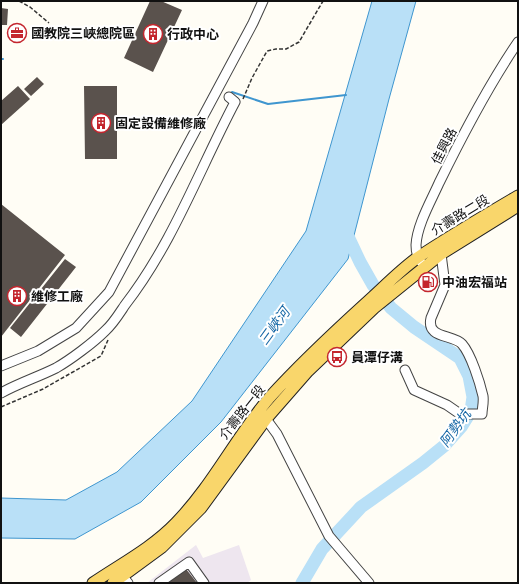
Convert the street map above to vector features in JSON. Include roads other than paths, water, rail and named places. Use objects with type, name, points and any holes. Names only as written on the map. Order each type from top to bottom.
[{"type":"main road","name":"介壽路二段","points":[[418,258],[518,196]]},
{"type":"main road","name":"介壽路二段","points":[[426,266],[441,254],[518,206]]},
{"type":"main road","name":"介壽路一段","points":[[121,581],[162,547],[201,508],[262,415],[308,371],[372,304],[396,276],[418,258]]},
{"type":"main road","name":"介壽路一段","points":[[372,304],[400,287],[426,266]]},
{"type":"main road","name":"介壽路一段","points":[[93,583],[152,545],[175,524],[196,501],[251,421],[262,415]]},
{"type":"street","points":[[1,366],[38,351],[76,328],[109,292],[253,23],[263,1]]},
{"type":"street","name":"佳興路","points":[[418,258],[416,245],[421,224],[432,197],[456,149],[518,42]]},
{"type":"street","points":[[1,393],[16,384],[57,367],[91,343],[105,331],[136,292],[160,254],[194,188],[235,102],[229,97]]},
{"type":"street","points":[[405,370],[414,390],[447,405],[460,414],[482,414],[483,397],[469,354],[461,343],[437,334],[431,328],[431,318],[445,285],[441,254]]},
{"type":"street","points":[[418,258],[426,266]]},
{"type":"street","points":[[262,415],[277,434],[334,544],[369,583]]},
{"type":"street","points":[[159,583],[189,562],[204,583]]},
{"type":"water","name":"三峽河","points":[[372,1],[416,1],[348,259],[221,422],[141,502],[75,539],[1,538],[1,498],[66,500],[117,472],[192,401],[306,231]]},
{"type":"waterway","points":[[232,92],[268,104],[346,95]]},
{"type":"waterway","name":"阿勢坑","points":[[302,583],[322,549],[361,507],[423,463],[444,446],[461,427],[471,411],[473,397],[469,376],[460,358],[414,327],[391,308],[373,285],[344,228]]},
{"type":"place","name":"國教院三峽總院區","points":[[17,33]]},
{"type":"place","name":"行政中心","points":[[153,34]]},
{"type":"place","name":"固定設備維修廠","points":[[101,123]]},
{"type":"place","name":"中油宏福站","points":[[428,282]]},
{"type":"place","name":"維修工廠","points":[[17,296]]},
{"type":"place","name":"員潭仔溝","points":[[337,357]]}]
